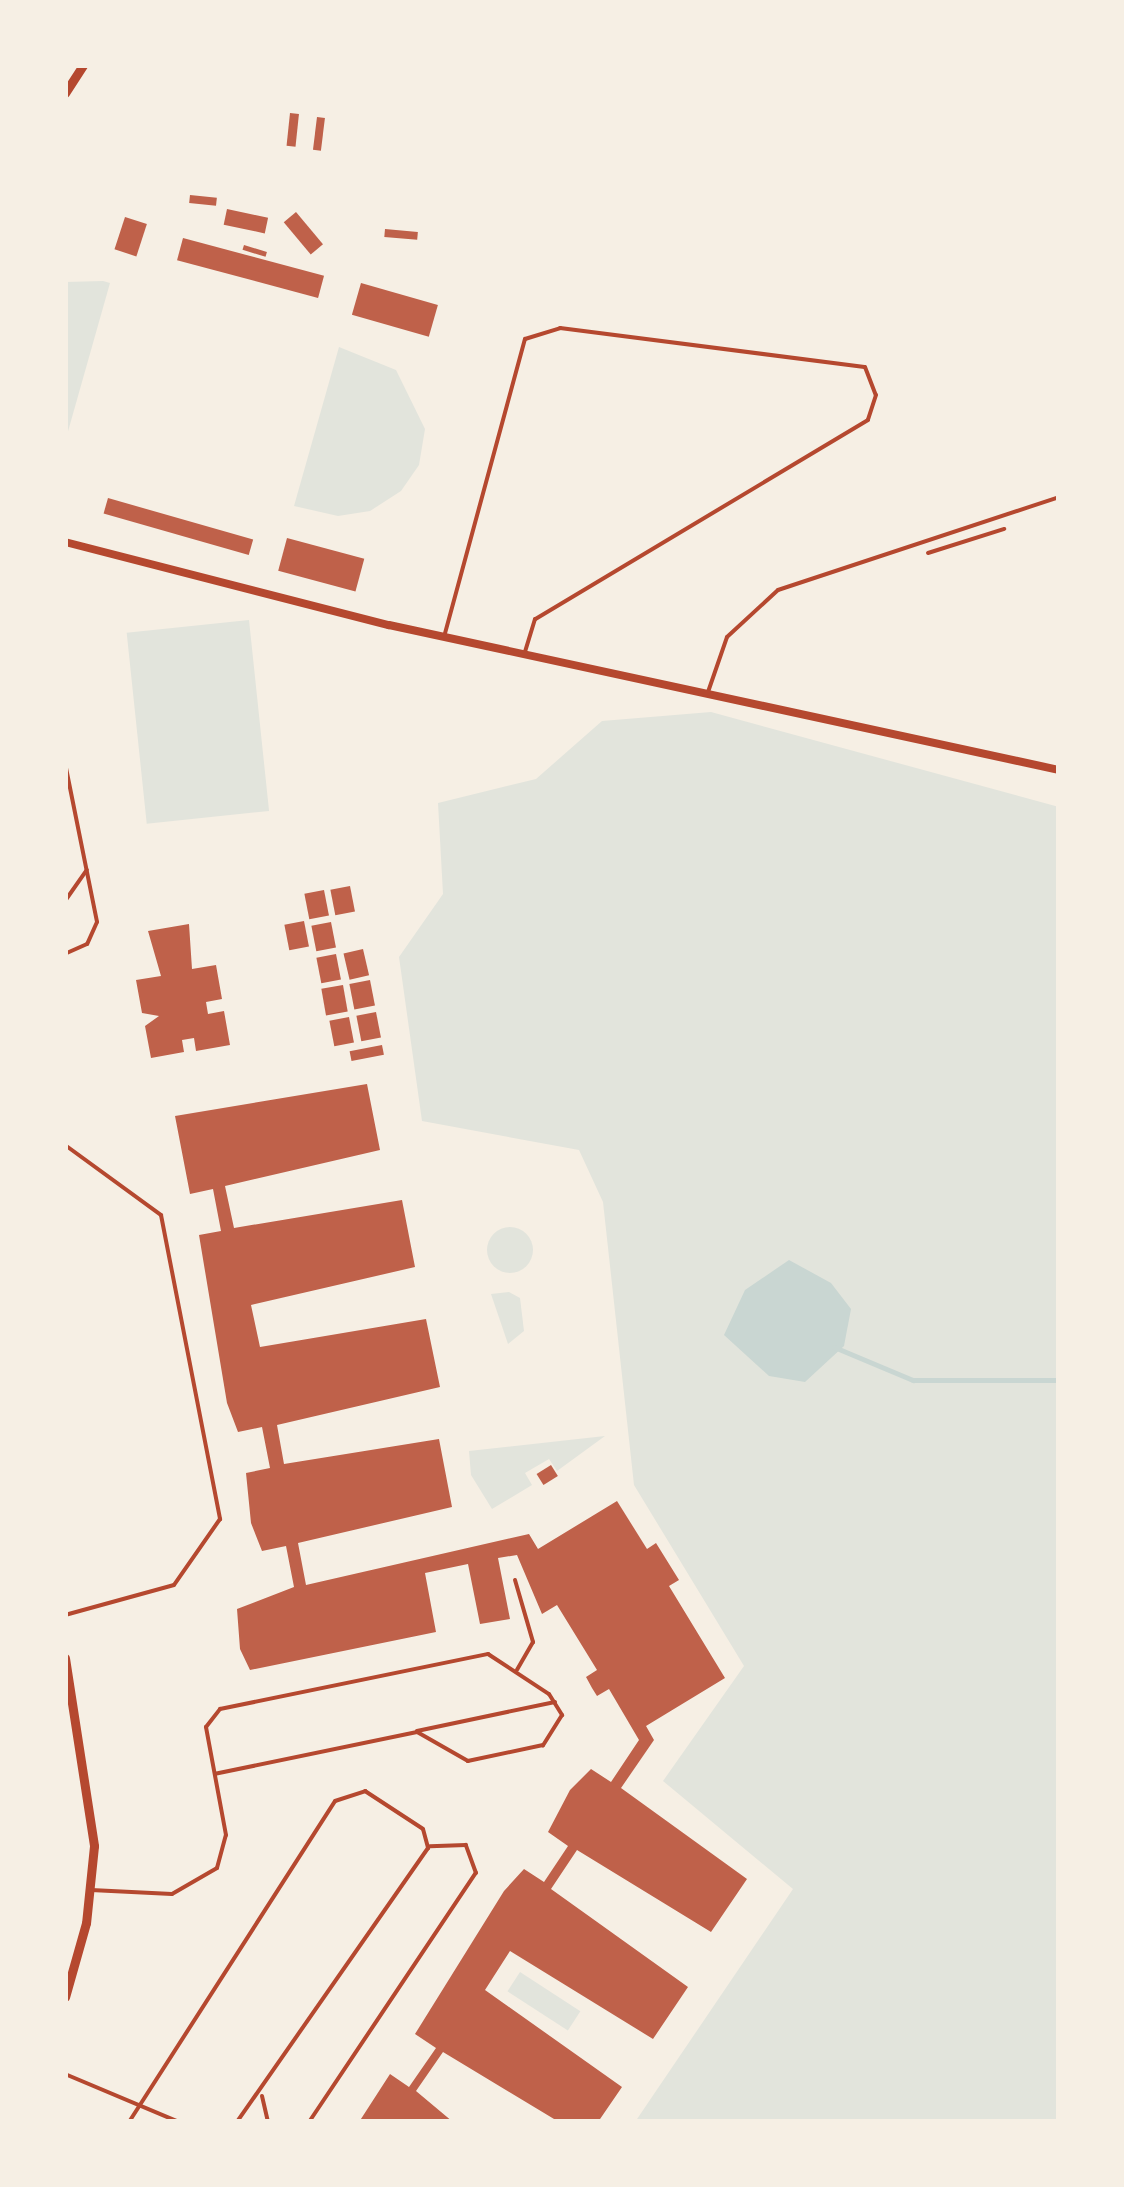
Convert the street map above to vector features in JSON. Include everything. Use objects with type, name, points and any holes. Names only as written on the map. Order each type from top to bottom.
[{"type":"street","points":[[65,92],[83,65]]},
{"type":"street","points":[[65,542],[444,636],[1059,770]]},
{"type":"street","points":[[65,1658],[90,1802],[91,1890],[65,1998]]},
{"type":"lane","points":[[444,636],[525,339],[560,328],[865,366],[876,395],[868,420],[535,619],[524,654]]},
{"type":"lane","points":[[708,694],[727,636],[778,590],[1059,498]]},
{"type":"lane","points":[[65,762],[96,930],[65,954]]},
{"type":"lane","points":[[65,900],[86,870]]},
{"type":"lane","points":[[65,1144],[162,1215],[220,1519],[174,1585],[65,1615]]},
{"type":"lane","points":[[514,1580],[533,1642],[516,1670]]},
{"type":"lane","points":[[91,1890],[172,1894],[211,1876],[226,1846],[206,1721],[220,1709],[482,1655],[516,1670],[557,1702],[560,1730],[533,1749],[459,1760],[431,1736],[408,1733]]},
{"type":"lane","points":[[215,1774],[557,1702]]},
{"type":"lane","points":[[129,2122],[342,1794],[371,1794],[423,1830],[428,1846]]},
{"type":"lane","points":[[309,2122],[476,1873],[466,1845],[428,1846]]},
{"type":"lane","points":[[237,2122],[262,2096],[428,1846]]},
{"type":"lane","points":[[65,2074],[179,2122]]},
{"type":"lane","points":[[262,2096],[268,2122]]},
{"type":"shaded area","points":[[65,282],[110,283],[65,442]]},
{"type":"shaded area","points":[[339,347],[396,370],[425,429],[419,465],[401,491],[370,511],[338,516],[294,506]]},
{"type":"shaded area","points":[[249,620],[269,811],[147,824],[127,633]]},
{"type":"shaded area","points":[[711,712],[1059,807],[1059,2122],[635,2122],[793,1889],[663,1781],[744,1666],[634,1485],[603,1202],[579,1150],[422,1121],[399,957],[443,894],[438,803],[536,779],[602,721]]},
{"type":"shaded area","points":[[510,1227],[526,1234],[533,1250],[526,1266],[510,1273],[494,1266],[487,1250],[494,1234]]},
{"type":"shaded area","points":[[789,1260],[831,1283],[851,1309],[844,1346],[805,1382],[769,1376],[724,1335],[745,1290]]},
{"type":"shaded area","points":[[509,1292],[520,1298],[524,1331],[508,1344],[491,1294]]},
{"type":"shaded area","points":[[605,1436],[557,1471],[549,1459],[525,1473],[532,1485],[492,1509],[471,1475],[469,1451]]},
{"type":"shaded area","points":[[520,1972],[580,2011],[568,2031],[507,1991]]},
{"type":"building","points":[[290,113],[299,114],[296,147],[287,146]]},
{"type":"building","points":[[317,117],[325,118],[321,151],[313,150]]},
{"type":"building","points":[[190,195],[217,198],[216,206],[189,203]]},
{"type":"building","points":[[227,209],[268,218],[265,233],[224,225]]},
{"type":"building","points":[[296,212],[323,244],[311,254],[284,222]]},
{"type":"building","points":[[125,217],[147,224],[136,256],[114,249]]},
{"type":"building","points":[[385,229],[418,232],[417,240],[384,237]]},
{"type":"building","points":[[183,238],[324,276],[318,298],[177,260]]},
{"type":"building","points":[[244,245],[267,252],[265,257],[243,250]]},
{"type":"building","points":[[361,283],[438,305],[429,337],[352,315]]},
{"type":"building","points":[[108,498],[253,540],[249,555],[104,513]]},
{"type":"building","points":[[287,538],[364,559],[355,592],[278,571]]},
{"type":"building","points":[[350,886],[355,912],[335,915],[330,890]]},
{"type":"building","points":[[324,890],[329,916],[309,919],[304,894]]},
{"type":"building","points":[[304,921],[309,947],[289,950],[284,925]]},
{"type":"building","points":[[331,922],[336,948],[316,951],[311,926]]},
{"type":"building","points":[[189,924],[192,969],[216,965],[222,999],[206,1002],[208,1014],[224,1011],[230,1045],[196,1051],[194,1038],[182,1040],[184,1052],[151,1058],[145,1026],[159,1016],[142,1013],[136,980],[161,976],[148,931]]},
{"type":"building","points":[[363,949],[369,975],[350,980],[344,953]]},
{"type":"building","points":[[336,954],[341,980],[321,983],[316,958]]},
{"type":"building","points":[[370,980],[375,1006],[354,1010],[349,984]]},
{"type":"building","points":[[343,985],[348,1012],[326,1015],[321,989]]},
{"type":"building","points":[[376,1012],[381,1038],[361,1041],[356,1016]]},
{"type":"building","points":[[349,1017],[354,1043],[334,1046],[329,1021]]},
{"type":"building","points":[[382,1045],[384,1055],[352,1061],[350,1051]]},
{"type":"building","points":[[367,1084],[380,1150],[225,1186],[234,1228],[402,1200],[415,1267],[251,1305],[260,1347],[426,1319],[440,1387],[277,1425],[284,1464],[439,1439],[452,1507],[298,1543],[306,1585],[529,1534],[538,1549],[617,1501],[647,1549],[656,1543],[679,1580],[669,1586],[725,1678],[646,1726],[654,1740],[621,1788],[747,1879],[711,1932],[577,1850],[551,1889],[688,1987],[653,2039],[510,1951],[485,1990],[622,2087],[598,2122],[559,2122],[443,2052],[416,2091],[453,2122],[359,2122],[390,2074],[409,2087],[436,2048],[415,2034],[504,1891],[524,1869],[544,1882],[568,1846],[548,1832],[570,1790],[591,1769],[611,1782],[639,1740],[609,1689],[597,1696],[592,1688],[586,1677],[597,1670],[557,1605],[542,1614],[517,1555],[498,1558],[510,1619],[480,1624],[468,1564],[425,1573],[436,1632],[250,1670],[240,1649],[237,1609],[294,1587],[286,1546],[262,1551],[251,1523],[246,1473],[270,1468],[262,1427],[238,1432],[227,1403],[199,1235],[221,1231],[213,1189],[190,1194],[175,1116]]},
{"type":"building","points":[[551,1465],[558,1476],[543,1485],[537,1474]]},
{"type":"waterway","points":[[834,1347],[913,1380],[1059,1380]]}]
